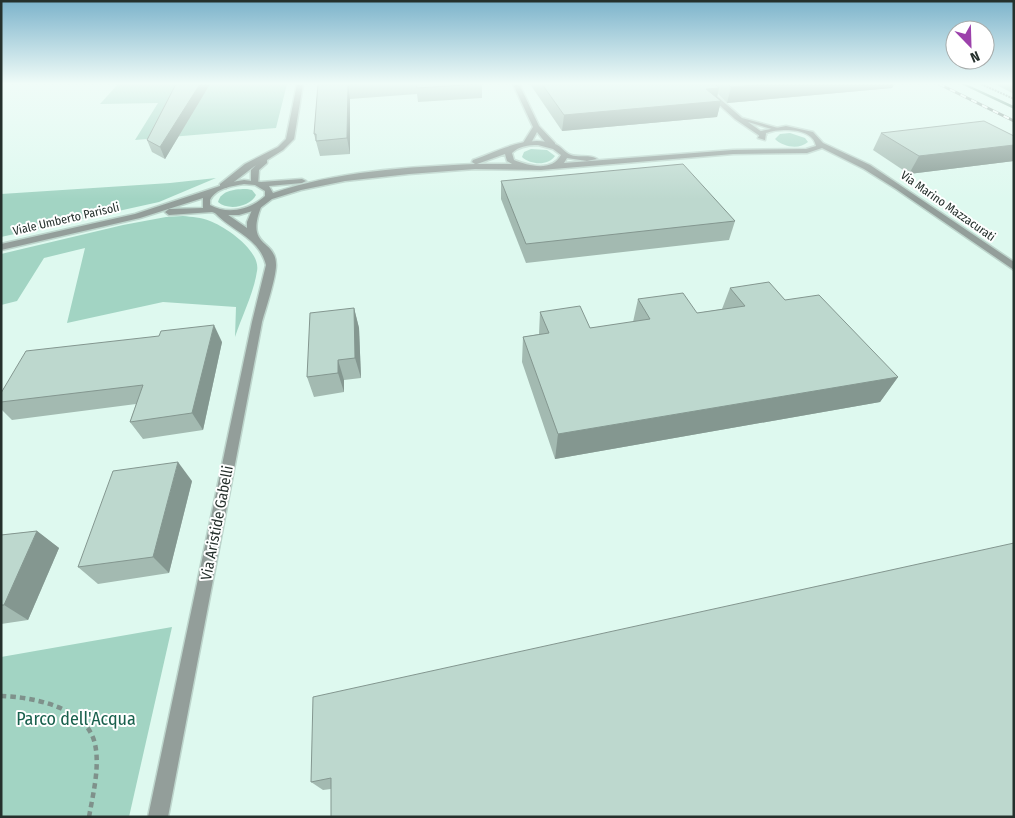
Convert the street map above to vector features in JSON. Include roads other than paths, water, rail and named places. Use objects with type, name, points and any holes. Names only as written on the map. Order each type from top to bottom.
[{"type":"street","points":[[223,186],[245,168],[276,153],[290,139],[293,122]]},
{"type":"street","points":[[534,122],[552,145],[563,151],[565,155],[560,163],[553,166]]},
{"type":"street","name":"Via Marino Mazzacurati","points":[[741,122],[772,146],[807,151],[867,167]]},
{"type":"street","name":"Via Marino Mazzacurati","points":[[755,122],[775,128],[790,128],[817,137],[820,144],[867,167],[899,187],[1014,267]]},
{"type":"street","points":[[527,143],[536,127]]},
{"type":"street","points":[[762,137],[768,130],[775,128]]},
{"type":"street","name":"Viale Umberto Parisoli","points":[[733,152],[753,145],[762,137]]},
{"type":"street","name":"Viale Umberto Parisoli","points":[[463,166],[527,143],[552,145]]},
{"type":"street","points":[[807,151],[819,147],[820,144]]},
{"type":"street","points":[[511,149],[508,157],[511,161],[525,166]]},
{"type":"street","name":"Viale Umberto Parisoli","points":[[1,247],[137,216],[212,192],[223,186],[234,184],[329,180],[463,166],[525,166],[539,168],[733,152],[790,150]]},
{"type":"street","name":"Viale Umberto Parisoli","points":[[565,155],[613,161]]},
{"type":"street","points":[[267,158],[255,170],[258,183],[270,190],[269,197]]},
{"type":"street","name":"Viale Umberto Parisoli","points":[[137,216],[183,210],[237,212],[257,207],[269,197],[329,180]]},
{"type":"street","points":[[212,192],[204,202],[206,206],[214,211]]},
{"type":"street","points":[[252,237],[250,222],[257,207]]},
{"type":"street","name":"Via Aristide Gabelli","points":[[158,817],[257,322],[271,265],[270,255],[252,237],[214,211]]},
{"type":"park label","name":"Parco dell'Acqua","points":[[76,719]]}]
